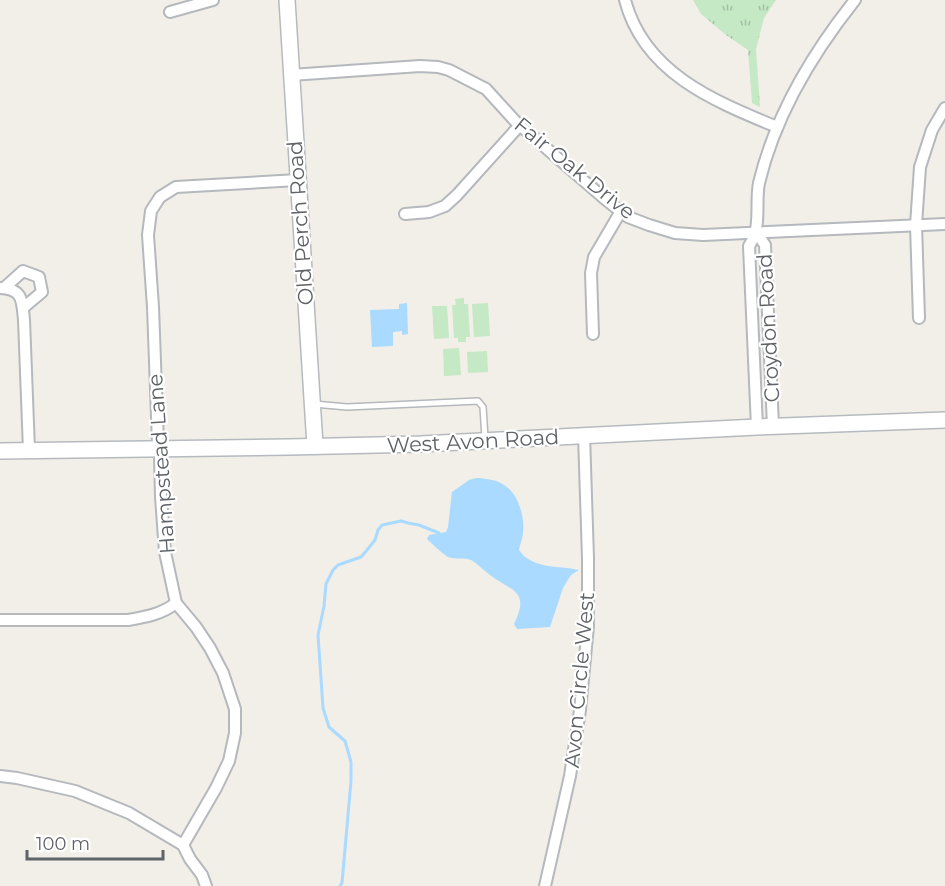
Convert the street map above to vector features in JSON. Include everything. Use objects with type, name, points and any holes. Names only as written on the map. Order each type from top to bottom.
[{"type":"street","points":[[170,12],[213,0]]},
{"type":"street","name":"Old Perch Road","points":[[287,0],[315,446]]},
{"type":"street","points":[[625,0],[640,37],[675,75],[707,96],[777,126]]},
{"type":"street","name":"Croydon Road","points":[[757,427],[749,246],[756,232],[759,185],[777,126],[813,58],[839,19],[855,0]]},
{"type":"street","name":"Fair Oak Drive","points":[[291,75],[420,66],[449,70],[486,89],[520,125],[628,217],[675,233],[703,235],[945,224]]},
{"type":"street","points":[[919,318],[916,225],[920,167],[932,130],[945,108]]},
{"type":"street","points":[[405,214],[429,212],[445,206],[520,125]]},
{"type":"street","name":"Hampstead Lane","points":[[183,845],[216,788],[228,761],[235,733],[235,709],[223,673],[210,648],[176,603],[165,552],[148,235],[151,211],[160,197],[176,188],[298,180]]},
{"type":"street","points":[[593,334],[591,273],[594,257],[621,211]]},
{"type":"street","name":"Croydon Road","points":[[756,232],[765,245],[773,426]]},
{"type":"street","points":[[2,288],[23,271],[39,277],[42,292],[23,308]]},
{"type":"street","points":[[2,288],[12,289],[18,294],[23,308],[29,450]]},
{"type":"street","name":"West Avon Road","points":[[0,451],[402,444],[945,420]]},
{"type":"street","name":"Avon Circle West","points":[[545,886],[570,776],[580,710],[588,627],[584,435]]},
{"type":"street","points":[[0,620],[128,620],[160,613],[176,603]]},
{"type":"street","points":[[0,776],[75,791],[129,813],[183,845],[202,875],[206,886]]},
{"type":"lane","points":[[312,404],[347,407],[478,401],[483,407],[486,441]]},
{"type":"green space","points":[[693,0],[776,0],[764,18],[756,49],[760,107],[752,103],[748,50],[701,14]]},
{"type":"green space","points":[[464,298],[464,304],[468,304],[470,337],[466,337],[466,342],[458,342],[458,338],[454,338],[452,305],[456,305],[455,299]]},
{"type":"green space","points":[[488,303],[490,336],[474,337],[472,304]]},
{"type":"green space","points":[[432,306],[447,306],[449,338],[434,339]]},
{"type":"green space","points":[[459,348],[461,375],[444,376],[443,349]]},
{"type":"green space","points":[[487,351],[488,372],[468,373],[467,352]]},
{"type":"water","points":[[407,303],[408,334],[402,335],[402,331],[393,332],[393,346],[372,347],[370,310],[399,309],[399,304]]},
{"type":"water","points":[[476,478],[504,485],[517,499],[523,519],[523,534],[519,550],[525,556],[531,561],[546,566],[579,570],[571,575],[563,588],[550,627],[517,629],[514,624],[519,613],[520,598],[512,589],[471,560],[448,557],[427,539],[429,535],[446,532],[452,492]]},
{"type":"waterway","points":[[340,886],[351,762],[345,741],[329,727],[323,708],[318,635],[326,584],[338,565],[361,557],[375,540],[382,525],[401,521],[439,533]]}]
